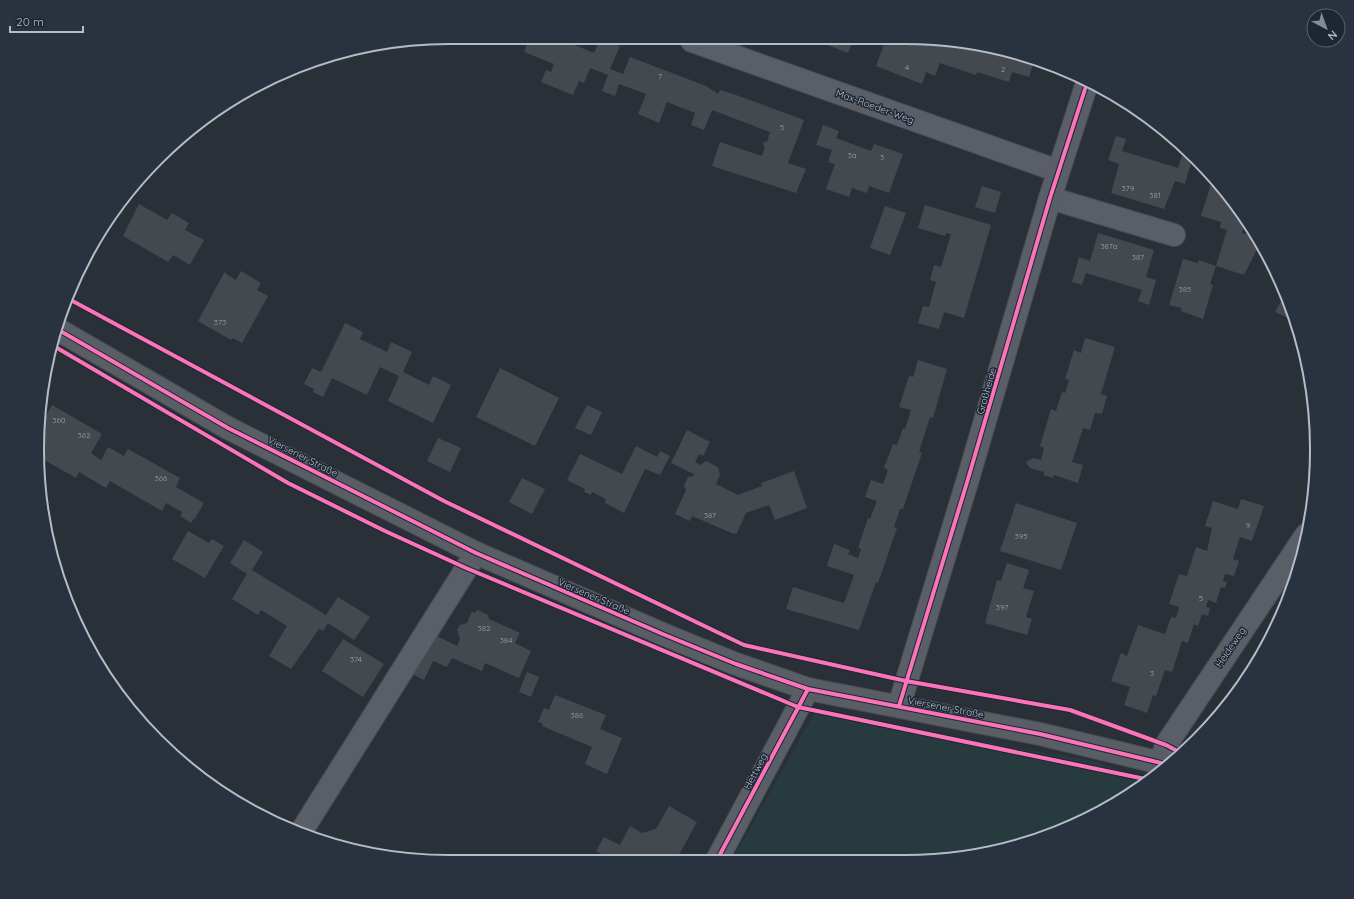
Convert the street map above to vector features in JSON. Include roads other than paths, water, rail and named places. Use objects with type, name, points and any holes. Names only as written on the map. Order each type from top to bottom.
[{"type":"main road","name":"Viersener Straße","points":[[62,332],[228,428],[476,553],[684,643],[808,689],[1040,734],[1161,763]]},
{"type":"street","name":"Max-Roeder-Weg","points":[[700,44],[1058,171]]},
{"type":"street","name":"Großheide","points":[[899,706],[968,479],[1058,171],[1086,87]]},
{"type":"street","points":[[1050,198],[1174,235]]},
{"type":"street","name":"Heideweg","points":[[1164,760],[1166,745],[1298,548]]},
{"type":"street","points":[[303,827],[476,553]]},
{"type":"street","name":"Hettweg","points":[[720,855],[808,689]]}]
